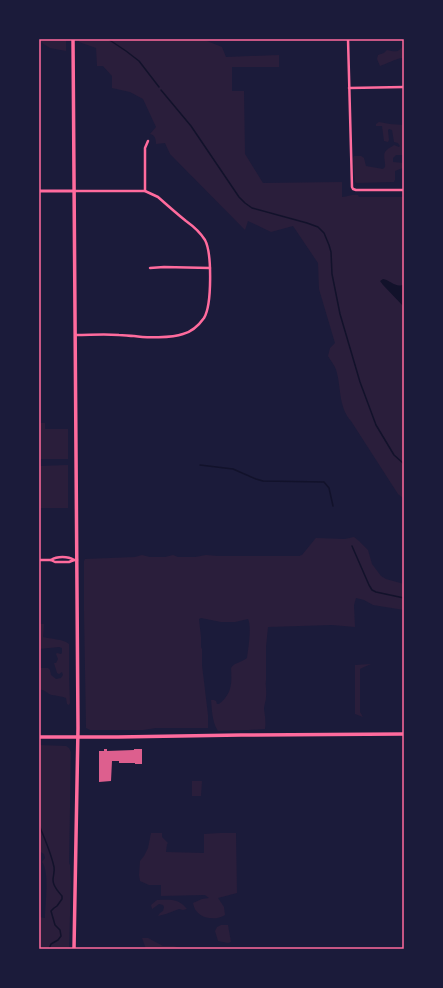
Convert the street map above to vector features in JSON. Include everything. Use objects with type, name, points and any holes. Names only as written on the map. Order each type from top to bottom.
[{"type":"main road","points":[[73,39],[76,335],[75,560],[78,738],[74,949]]},
{"type":"main road","points":[[39,737],[78,738],[404,734]]},
{"type":"street","points":[[348,39],[352,188],[356,190],[404,190]]},
{"type":"street","points":[[349,88],[404,87]]},
{"type":"street","points":[[145,191],[145,148],[148,141]]},
{"type":"street","points":[[39,191],[145,191],[158,197],[199,232],[204,239],[209,252],[210,296],[208,308],[204,318],[197,326],[188,332],[172,337],[135,337],[119,334],[76,335]]},
{"type":"street","points":[[150,268],[210,268]]},
{"type":"street","points":[[51,560],[54,558],[70,558],[75,560]]},
{"type":"street","points":[[39,560],[69,562],[75,560]]},
{"type":"shaded area","points":[[39,39],[66,39],[66,51],[50,48],[39,41]]},
{"type":"shaded area","points":[[79,39],[202,39],[222,47],[226,57],[279,55],[279,67],[232,67],[232,91],[244,91],[245,154],[263,183],[342,182],[342,197],[358,195],[359,197],[404,197],[404,499],[398,494],[344,410],[335,366],[328,356],[330,348],[335,343],[319,289],[318,263],[293,226],[271,232],[248,221],[245,230],[170,154],[165,143],[156,144],[155,138],[150,134],[156,127],[143,99],[130,92],[112,88],[112,76],[103,66],[97,66],[96,48],[79,42]]},
{"type":"shaded area","points":[[404,44],[404,60],[402,58],[393,60],[380,66],[377,59],[378,55],[387,50],[399,50]]},
{"type":"shaded area","points":[[379,122],[404,125],[404,155],[396,155],[393,158],[393,162],[404,163],[404,168],[395,171],[394,182],[357,183],[355,182],[354,173],[354,156],[361,156],[364,158],[366,166],[383,169],[385,167],[384,155],[386,151],[394,145],[400,146],[398,143],[394,142],[392,130],[389,129],[389,140],[388,142],[384,141],[382,126],[376,126]]},
{"type":"shaded area","points":[[383,279],[396,285],[404,284],[404,307],[380,281]]},
{"type":"shaded area","points":[[39,423],[45,423],[45,429],[68,429],[68,459],[39,459]]},
{"type":"shaded area","points":[[68,465],[68,508],[39,508],[39,466]]},
{"type":"shaded area","points":[[354,537],[368,550],[372,564],[381,576],[404,584],[404,610],[373,605],[356,598],[354,605],[355,627],[332,625],[268,627],[266,647],[266,695],[264,709],[265,729],[218,731],[213,720],[211,700],[216,701],[217,704],[219,704],[229,692],[231,668],[247,658],[250,627],[248,619],[235,622],[221,622],[201,618],[199,619],[208,728],[90,730],[86,728],[84,611],[85,559],[135,557],[142,555],[150,557],[165,557],[173,555],[178,557],[195,557],[206,555],[299,556],[302,555],[316,538],[345,539]]},
{"type":"shaded area","points":[[39,624],[44,624],[43,637],[60,640],[69,644],[69,705],[67,704],[66,698],[39,690],[39,666],[40,668],[48,668],[51,675],[56,679],[61,678],[63,675],[62,672],[59,674],[57,673],[54,663],[56,663],[58,659],[56,654],[62,653],[62,648],[39,649]]},
{"type":"shaded area","points":[[371,664],[360,669],[360,712],[363,717],[355,714],[355,665]]},
{"type":"shaded area","points":[[39,745],[66,746],[71,752],[69,863],[71,881],[69,949],[39,949],[39,917],[45,918],[46,873],[42,862],[45,858],[44,854],[39,851]]},
{"type":"shaded area","points":[[192,781],[202,781],[201,796],[192,796]]},
{"type":"shaded area","points":[[151,833],[162,833],[162,837],[168,843],[166,852],[204,853],[204,834],[236,833],[237,893],[218,898],[224,907],[225,915],[211,918],[197,912],[193,903],[209,898],[205,895],[161,896],[161,885],[149,885],[140,881],[140,861],[148,848]]},
{"type":"shaded area","points":[[157,900],[177,901],[184,905],[187,909],[179,909],[158,916],[163,911],[164,907],[163,905],[159,904],[152,909],[151,905]]},
{"type":"shaded area","points":[[221,925],[228,925],[231,942],[228,943],[218,941],[215,931],[217,927]]},
{"type":"shaded area","points":[[142,938],[148,938],[163,946],[174,946],[183,949],[146,949]]},
{"type":"building","points":[[104,749],[107,749],[107,751],[142,749],[142,764],[119,763],[119,761],[112,761],[111,781],[99,782],[99,751],[104,751]]},
{"type":"waterway","points":[[108,39],[139,61],[159,87]]},
{"type":"waterway","points":[[161,90],[191,126],[239,197],[245,203],[252,208],[318,227],[324,233],[331,252],[332,274],[340,314],[360,382],[376,425],[394,455],[404,464]]},
{"type":"waterway","points":[[200,465],[233,469],[263,481],[324,482],[329,488],[333,506]]},
{"type":"waterway","points":[[352,546],[372,590],[404,598]]},
{"type":"waterway","points":[[39,825],[53,862],[54,885],[62,896],[62,899],[57,906],[51,911],[55,925],[60,930],[61,936],[58,940],[51,944],[49,949]]}]
